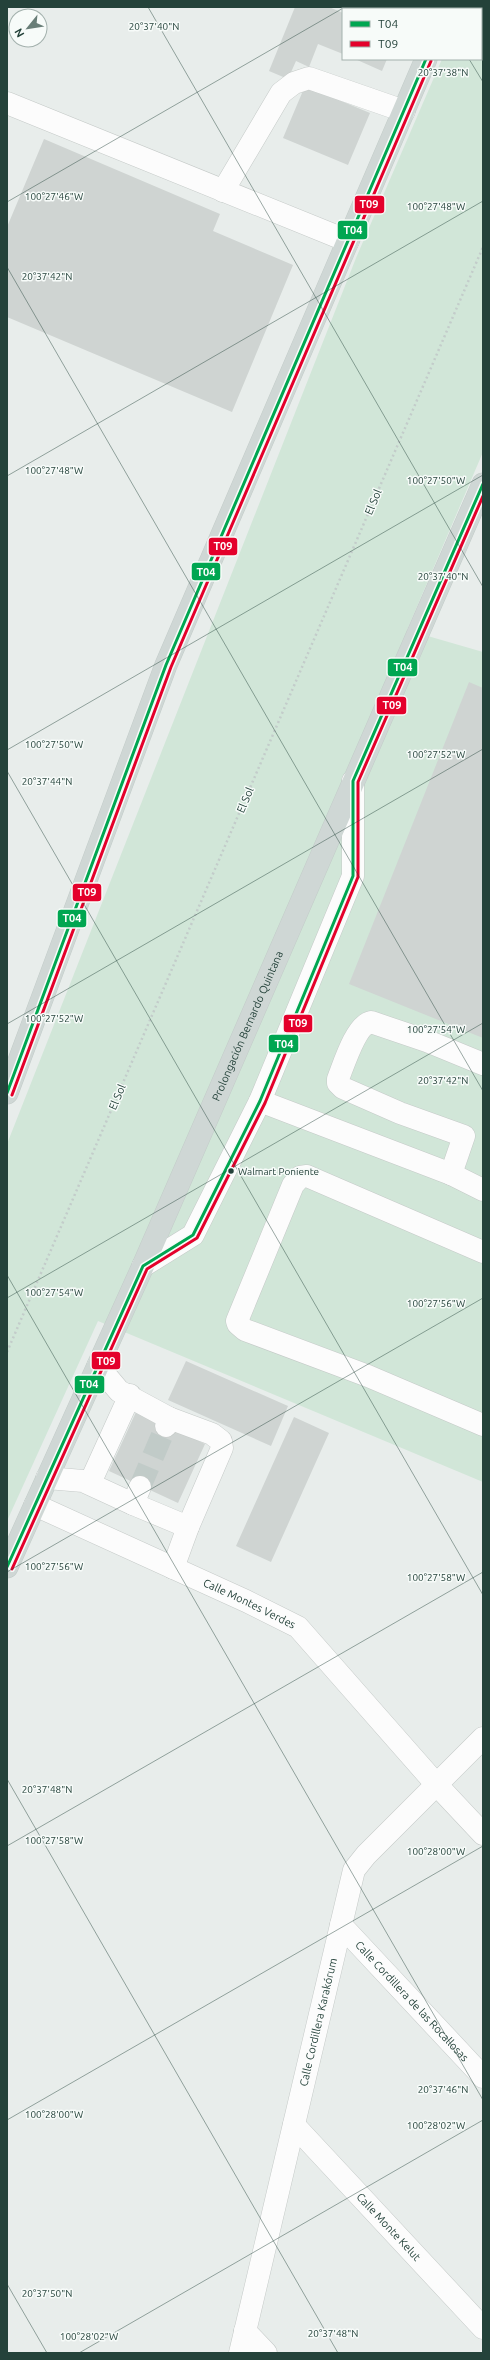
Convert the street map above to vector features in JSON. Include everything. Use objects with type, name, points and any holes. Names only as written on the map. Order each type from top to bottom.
[{"type":"main road","points":[[7,1093],[166,666],[426,60]]},
{"type":"main road","name":"Prolongación Bernardo Quintana","points":[[7,1568],[143,1266],[483,484]]},
{"type":"street","points":[[223,190],[281,93],[294,83],[309,78],[404,110]]},
{"type":"street","points":[[7,103],[348,241]]},
{"type":"street","points":[[143,1266],[193,1235],[260,1101],[353,876],[354,781]]},
{"type":"street","points":[[451,1174],[464,1136],[400,1113],[350,1091],[340,1085],[338,1079],[359,1030],[365,1023],[371,1022],[427,1041],[483,1064]]},
{"type":"street","points":[[260,1101],[451,1174],[483,1190]]},
{"type":"street","points":[[483,1252],[366,1200],[307,1176],[300,1178],[293,1185],[240,1311],[238,1324],[245,1330],[307,1352],[483,1425]]},
{"type":"street","points":[[98,1366],[119,1391],[130,1395],[167,1422],[212,1434],[221,1441],[222,1448],[188,1527],[173,1568]]},
{"type":"street","points":[[90,1483],[130,1395]]},
{"type":"street","points":[[48,1478],[83,1481],[137,1495],[188,1527]]},
{"type":"street","name":"Calle Montes Verdes","points":[[35,1505],[298,1627],[436,1784],[483,1834]]},
{"type":"street","name":"Calle Cordillera Karakórum","points":[[240,2353],[354,1870],[436,1784],[483,1738]]},
{"type":"street","name":"Calle Cordillera de las Rocallosas","points":[[341,1925],[483,2077]]},
{"type":"street","name":"Calle Monte Kelut","points":[[294,2125],[483,2328]]},
{"type":"street","points":[[246,2331],[266,2353]]},
{"type":"path","name":"El Sol","points":[[7,1352],[483,247]]},
{"type":"green space","points":[[483,7],[483,452],[407,630],[483,652],[483,1482],[98,1321],[7,1521],[7,1144],[356,258],[442,60],[482,60],[482,8],[464,8]]},
{"type":"building","points":[[295,7],[329,7],[342,13],[342,54],[318,44],[309,67],[296,61],[288,79],[269,71]]},
{"type":"building","points":[[357,60],[387,60],[382,71]]},
{"type":"building","points":[[305,86],[370,113],[348,165],[283,138]]},
{"type":"building","points":[[44,139],[220,214],[213,231],[293,265],[232,412],[7,317],[7,227]]},
{"type":"building","points":[[469,682],[483,688],[483,1038],[349,984]]},
{"type":"building","points":[[186,1361],[288,1406],[271,1446],[168,1400]]},
{"type":"building","points":[[136,1412],[205,1444],[178,1503],[109,1471]]},
{"type":"building","points":[[294,1417],[329,1433],[271,1562],[236,1546]]},
{"type":"tunnel","points":[[140,1487],[166,1426]]},
{"type":"transit line","name":"T04","points":[[7,1093],[166,665],[426,60]]},
{"type":"transit line","name":"T09","points":[[12,1095],[171,667],[431,61]]},
{"type":"transit line","name":"T04","points":[[7,1567],[143,1266],[193,1235],[260,1101],[353,876],[353,781],[483,484]]},
{"type":"transit line","name":"T09","points":[[12,1569],[147,1269],[197,1238],[265,1103],[358,877],[358,782],[483,496]]},
{"type":"place","name":"Walmart Poniente","points":[[231,1171]]}]
